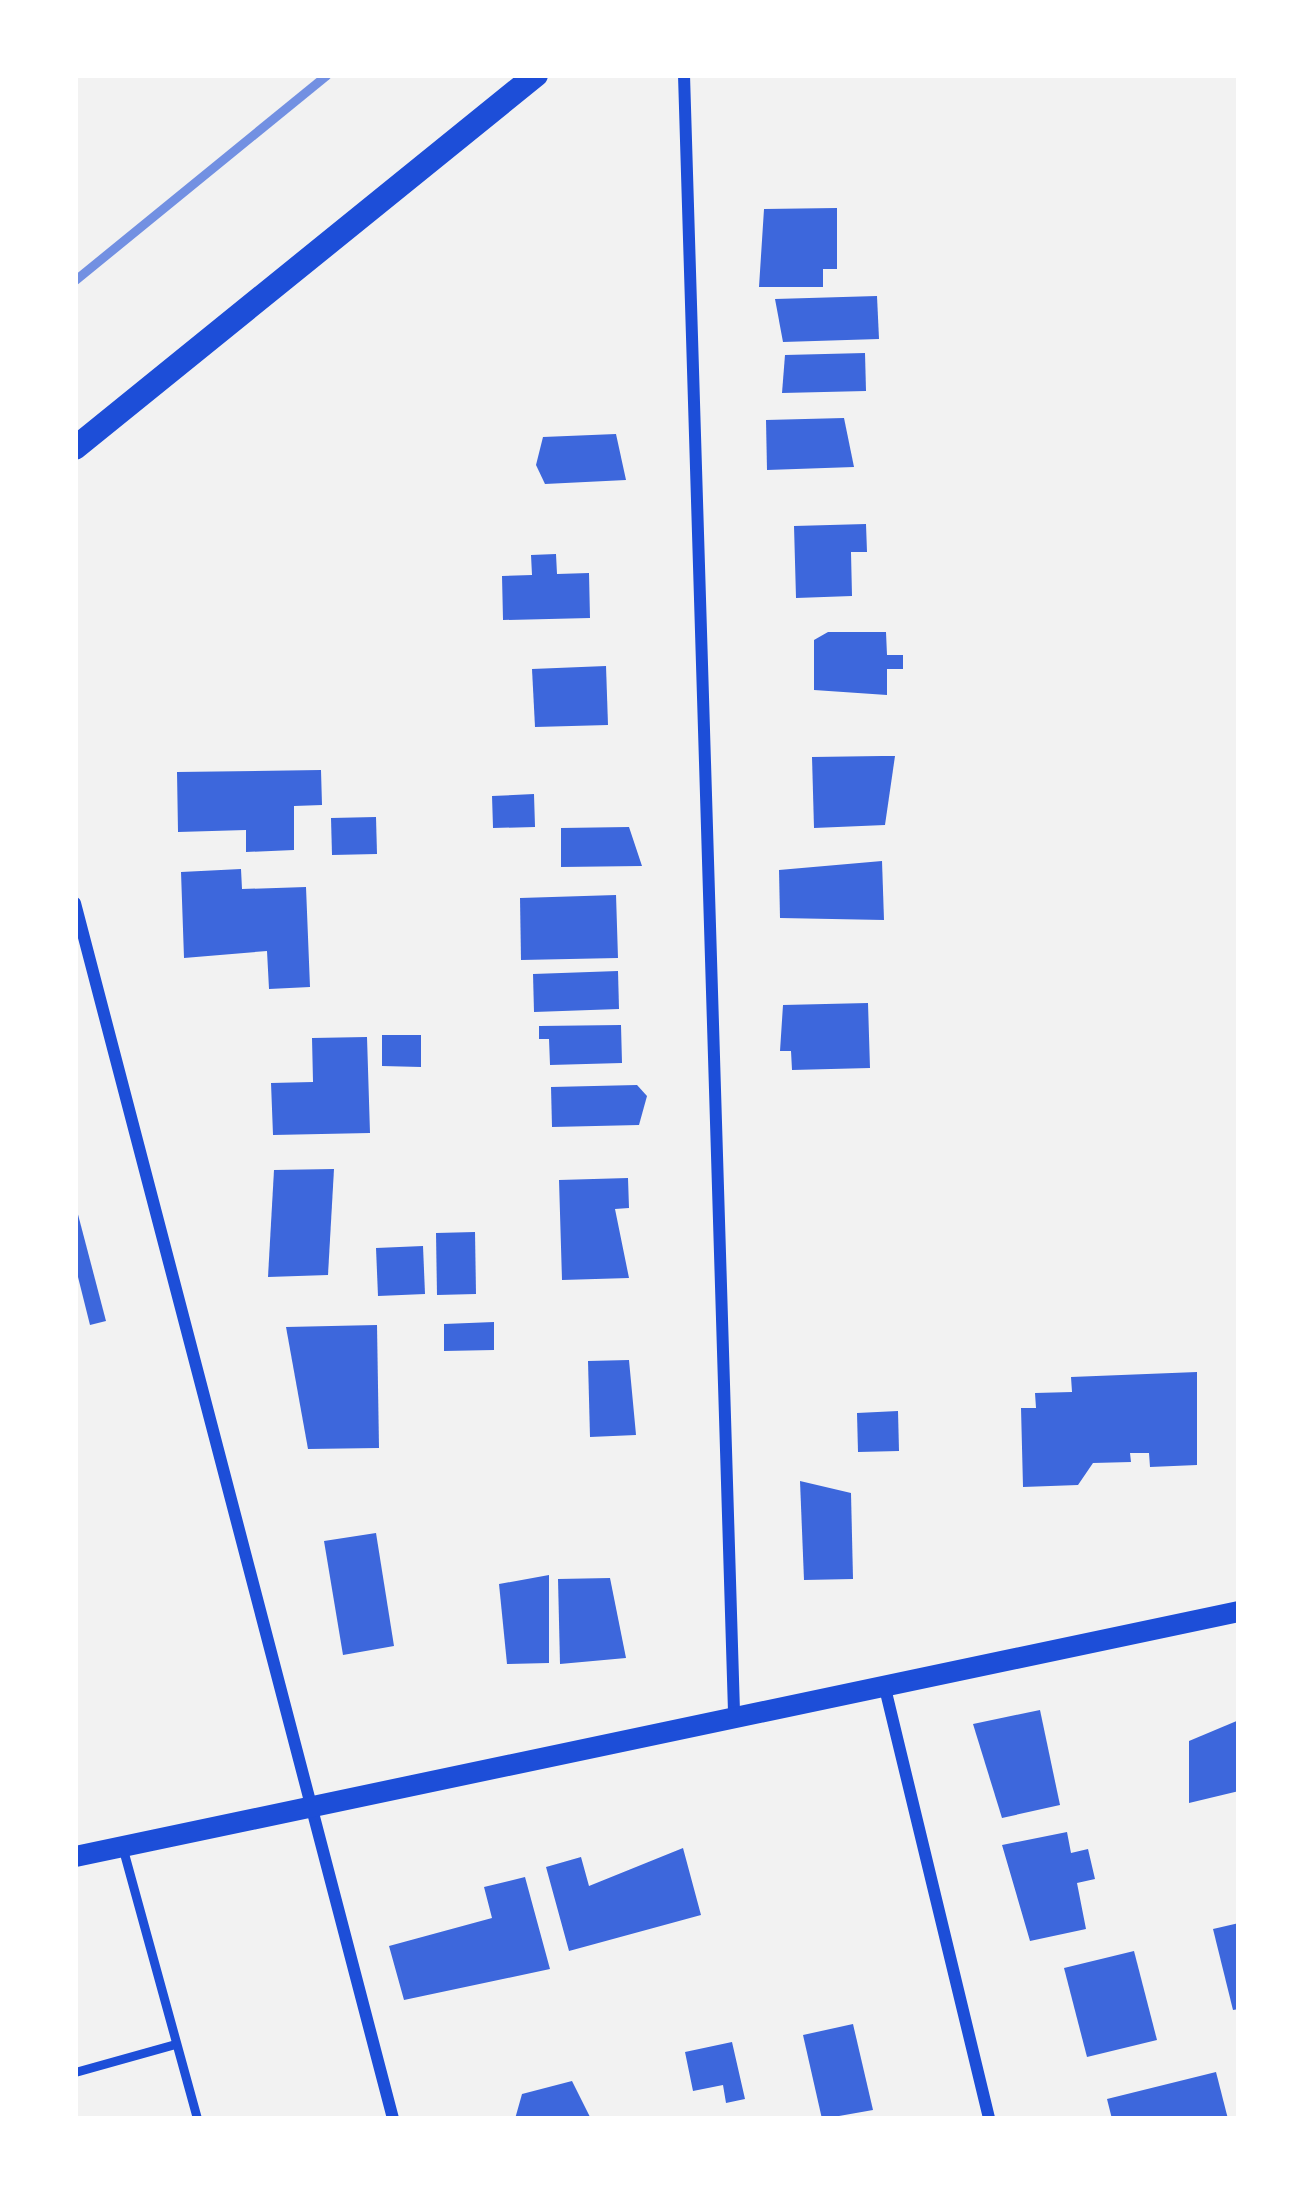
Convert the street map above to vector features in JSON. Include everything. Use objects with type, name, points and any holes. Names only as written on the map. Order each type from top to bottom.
[{"type":"main road","points":[[75,448],[536,75]]},
{"type":"street","points":[[684,75],[734,1717]]},
{"type":"street","points":[[75,903],[306,1807],[393,2119]]},
{"type":"street","points":[[75,1856],[1239,1611]]},
{"type":"street","points":[[884,1684],[989,2119]]},
{"type":"lane","points":[[122,1846],[197,2119]]},
{"type":"lane","points":[[75,2072],[175,2044]]},
{"type":"building","points":[[837,208],[837,269],[823,269],[823,287],[759,287],[764,209]]},
{"type":"building","points":[[877,296],[879,339],[783,342],[775,299]]},
{"type":"building","points":[[865,353],[866,391],[782,393],[785,355]]},
{"type":"building","points":[[844,418],[854,467],[767,470],[766,420]]},
{"type":"building","points":[[616,434],[626,480],[545,484],[536,465],[543,437]]},
{"type":"building","points":[[866,524],[867,552],[851,552],[852,596],[796,598],[794,526]]},
{"type":"building","points":[[556,554],[557,574],[589,573],[590,618],[503,620],[502,576],[532,575],[531,555]]},
{"type":"building","points":[[828,632],[886,632],[887,655],[903,655],[903,669],[887,669],[887,695],[814,690],[814,640]]},
{"type":"building","points":[[606,666],[608,725],[535,727],[532,669]]},
{"type":"building","points":[[895,756],[885,825],[814,828],[812,757]]},
{"type":"building","points":[[321,770],[322,805],[294,806],[294,850],[246,852],[246,830],[178,832],[177,772]]},
{"type":"building","points":[[534,794],[535,827],[493,828],[492,796]]},
{"type":"building","points":[[376,817],[377,854],[332,855],[331,818]]},
{"type":"building","points":[[629,827],[642,866],[561,867],[561,828]]},
{"type":"building","points":[[882,861],[884,920],[780,918],[779,870]]},
{"type":"building","points":[[241,869],[242,889],[306,887],[310,987],[269,989],[267,951],[184,958],[181,872]]},
{"type":"building","points":[[616,895],[618,958],[521,960],[520,898]]},
{"type":"building","points":[[618,971],[619,1009],[534,1012],[533,974]]},
{"type":"building","points":[[868,1003],[870,1068],[792,1070],[791,1051],[780,1051],[783,1005]]},
{"type":"building","points":[[621,1025],[622,1063],[550,1065],[549,1039],[539,1039],[539,1026]]},
{"type":"building","points":[[382,1035],[421,1035],[421,1067],[382,1066]]},
{"type":"building","points":[[367,1037],[370,1133],[273,1135],[271,1083],[313,1082],[312,1038]]},
{"type":"building","points":[[637,1085],[647,1096],[639,1125],[552,1127],[551,1087]]},
{"type":"building","points":[[334,1169],[328,1275],[268,1277],[274,1170]]},
{"type":"building","points":[[628,1178],[629,1208],[615,1209],[629,1278],[562,1280],[559,1180]]},
{"type":"building","points":[[75,1203],[106,1321],[90,1325],[75,1265]]},
{"type":"building","points":[[475,1232],[476,1294],[437,1295],[436,1233]]},
{"type":"building","points":[[423,1246],[425,1294],[378,1296],[376,1248]]},
{"type":"building","points":[[494,1322],[494,1350],[444,1351],[444,1324]]},
{"type":"building","points":[[377,1325],[379,1448],[308,1449],[286,1327]]},
{"type":"building","points":[[629,1360],[636,1435],[590,1437],[588,1361]]},
{"type":"building","points":[[1197,1372],[1197,1465],[1150,1467],[1149,1453],[1130,1453],[1131,1462],[1093,1463],[1078,1485],[1023,1487],[1021,1408],[1036,1408],[1035,1393],[1072,1392],[1071,1377]]},
{"type":"building","points":[[898,1411],[899,1451],[858,1452],[857,1413]]},
{"type":"building","points":[[800,1481],[851,1493],[853,1579],[804,1580]]},
{"type":"building","points":[[376,1533],[394,1646],[343,1655],[324,1541]]},
{"type":"building","points":[[549,1575],[549,1663],[507,1664],[499,1584]]},
{"type":"building","points":[[610,1578],[626,1658],[560,1664],[558,1579]]},
{"type":"building","points":[[1040,1710],[1060,1805],[1002,1818],[973,1724]]},
{"type":"building","points":[[1239,1720],[1239,1791],[1189,1803],[1189,1741]]},
{"type":"building","points":[[1067,1832],[1071,1853],[1088,1849],[1095,1879],[1077,1883],[1086,1929],[1030,1941],[1002,1845]]},
{"type":"building","points":[[683,1848],[701,1915],[569,1951],[546,1867],[581,1857],[589,1886]]},
{"type":"building","points":[[525,1877],[550,1969],[404,2000],[389,1946],[492,1918],[484,1887]]},
{"type":"building","points":[[1239,1923],[1239,2009],[1233,2010],[1213,1929]]},
{"type":"building","points":[[1134,1951],[1157,2040],[1087,2057],[1064,1968]]},
{"type":"building","points":[[853,2024],[873,2110],[822,2119],[803,2035]]},
{"type":"building","points":[[732,2042],[745,2099],[726,2103],[723,2085],[693,2091],[685,2052]]},
{"type":"building","points":[[1216,2072],[1228,2119],[1112,2119],[1107,2099]]},
{"type":"building","points":[[572,2081],[591,2119],[515,2119],[522,2094]]},
{"type":"railway","points":[[75,280],[326,75]]}]
